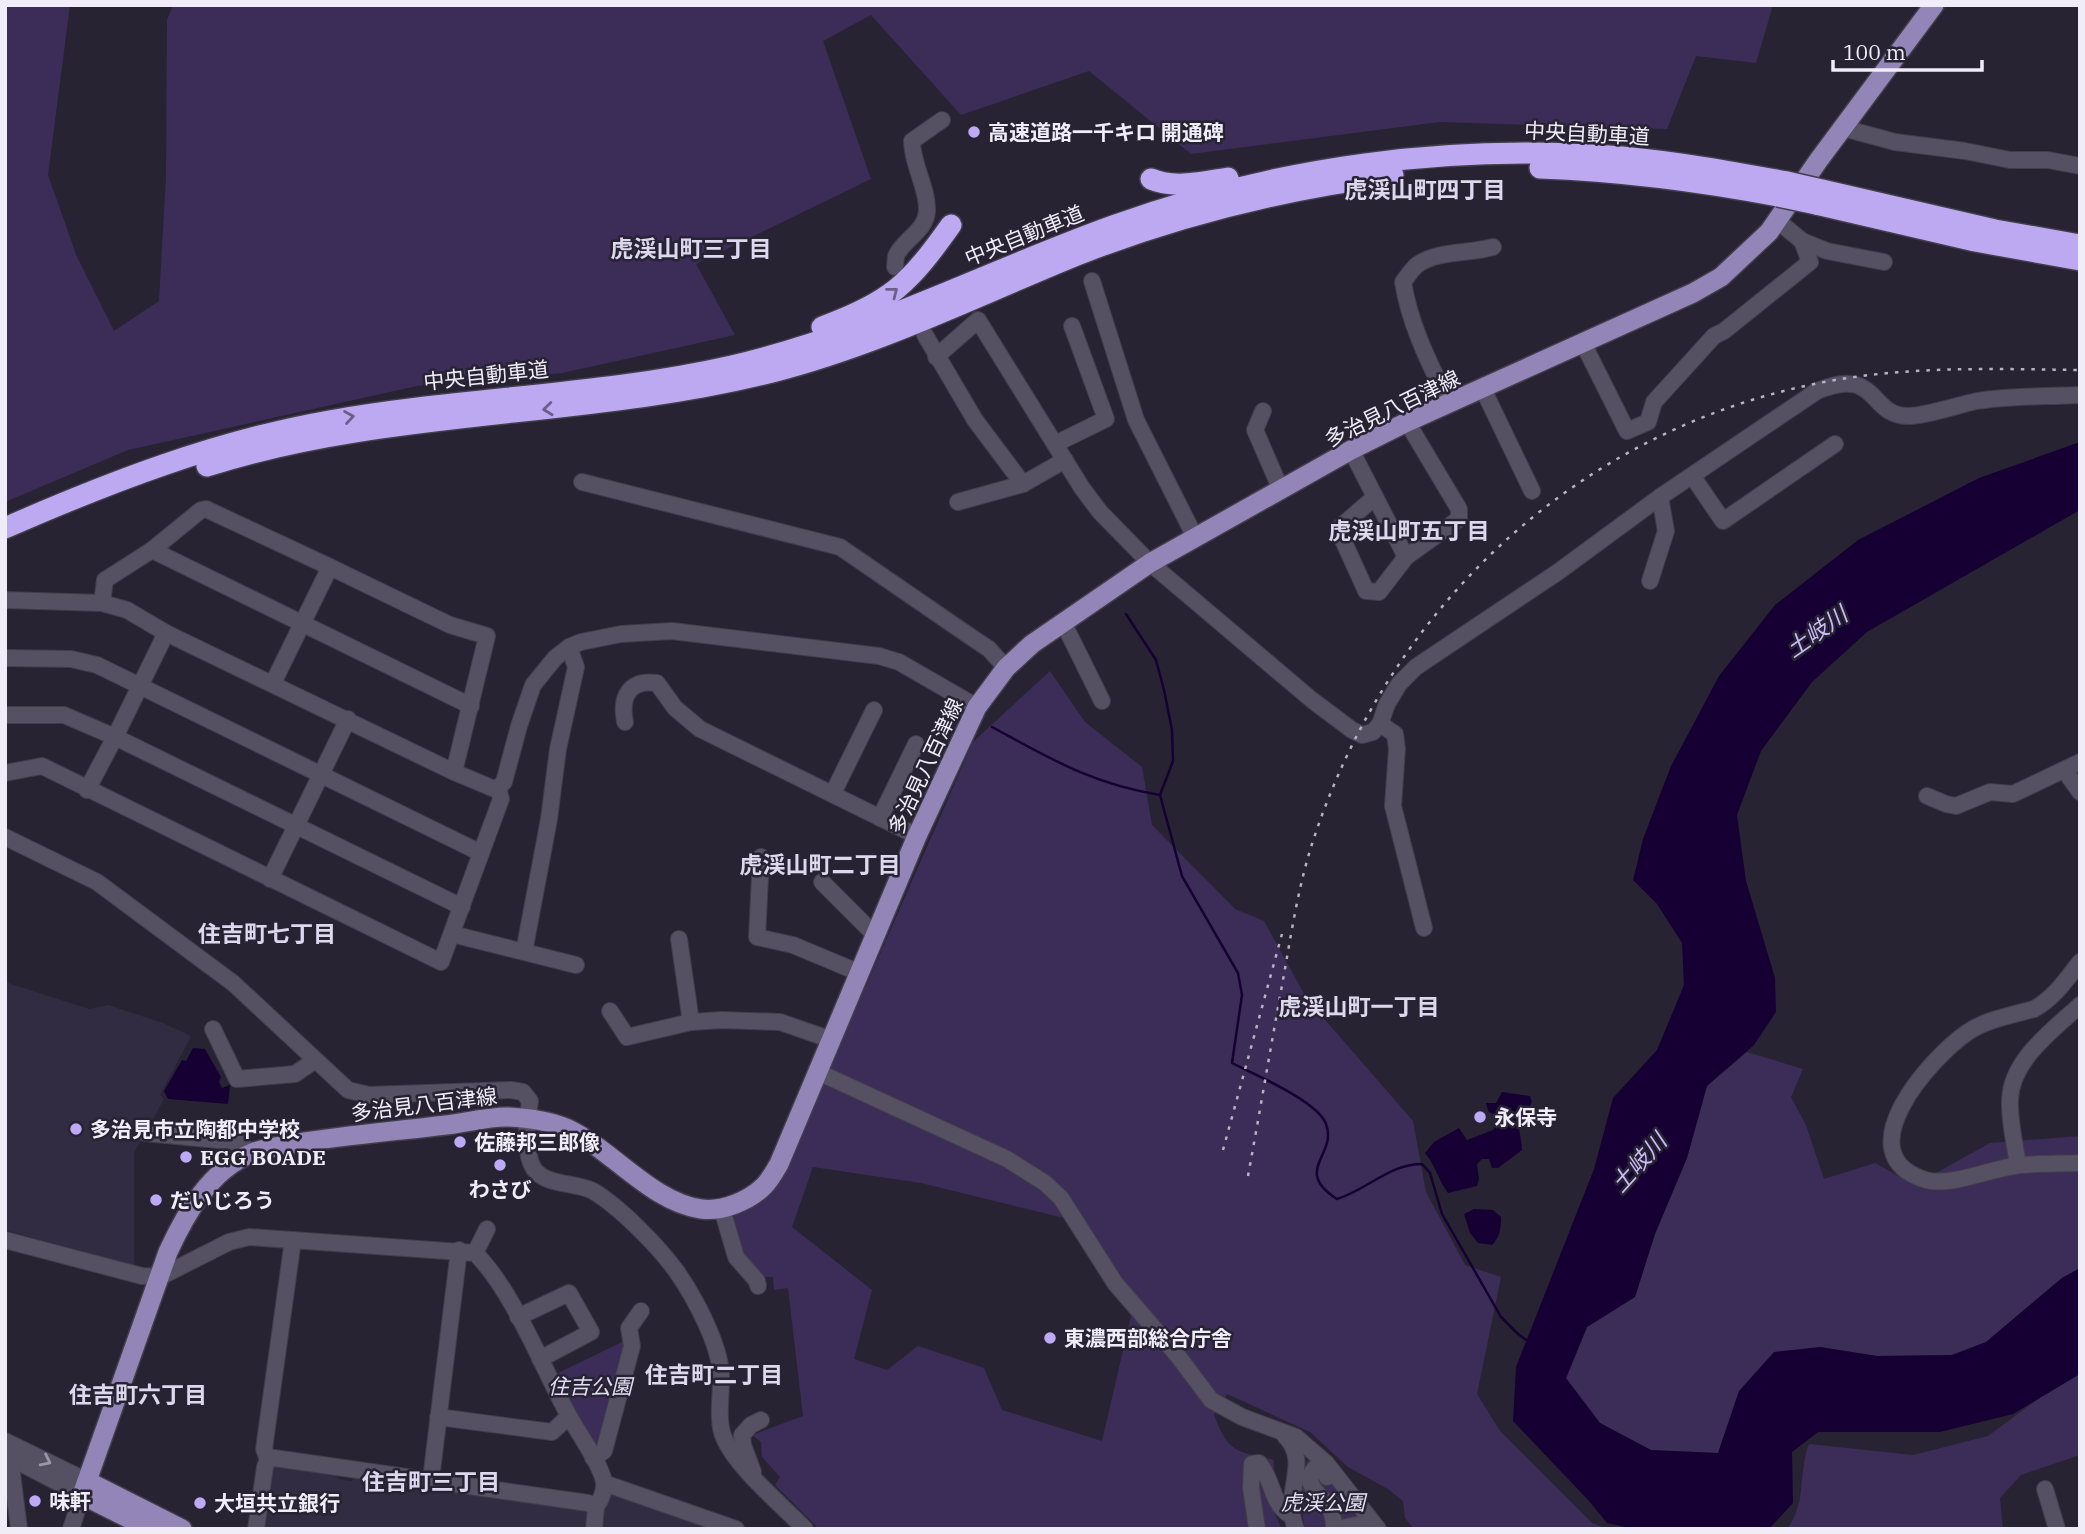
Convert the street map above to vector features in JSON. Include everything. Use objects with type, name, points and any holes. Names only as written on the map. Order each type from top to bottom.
[{"type":"highway","name":"中央自動車道","points":[[5,527],[159,465],[268,434],[381,412],[687,375],[809,346],[888,318],[1069,242],[1160,209],[1275,178],[1352,165],[1493,154],[1594,155],[1663,161],[1819,197],[2080,245]]},
{"type":"highway","points":[[1151,179],[1162,184],[1191,184],[1332,163],[1371,159],[1400,160]]},
{"type":"highway","name":"中央自動車道","points":[[5,542],[163,479],[271,448],[395,426],[645,397],[775,371],[892,333],[1131,235],[1213,209],[1305,188],[1399,174],[1539,168],[1633,173],[1782,189]]},
{"type":"highway","name":"中央自動車道","points":[[1819,197],[1986,243],[2080,260]]},
{"type":"highway","points":[[572,390],[641,379],[718,360],[794,337],[867,309],[912,277],[951,225]]},
{"type":"main road","name":"多治見八百津線","points":[[84,1488],[168,1252],[183,1219],[201,1192],[231,1165],[251,1153],[320,1139],[507,1117],[566,1128],[601,1149],[664,1196],[687,1206],[705,1210],[722,1209],[764,1186],[779,1164],[917,836],[977,706],[1006,668],[1032,644],[1150,563],[1351,450],[1693,293],[1721,277],[1778,221],[1933,6]]},
{"type":"main road","points":[[84,1488],[150,1529]]},
{"type":"main road","points":[[84,1488],[182,1529]]},
{"type":"street","points":[[895,267],[896,256],[919,229],[927,212],[912,153],[912,141],[942,120]]},
{"type":"street","points":[[1843,128],[1895,142],[2010,160],[2048,160],[2080,166]]},
{"type":"street","points":[[1778,221],[1802,241],[1826,251],[1884,262]]},
{"type":"street","points":[[1583,343],[1627,431],[1648,422],[1654,402],[1714,336],[1724,331],[1810,262],[1802,241]]},
{"type":"street","points":[[1449,404],[1422,347],[1407,305],[1403,282],[1418,265],[1446,254],[1477,252],[1493,247]]},
{"type":"street","points":[[1092,281],[1136,420],[1195,537]]},
{"type":"street","points":[[936,356],[978,320],[1100,512],[1150,563],[1312,700],[1352,730],[1362,734],[1373,732],[1380,724],[1393,694],[1416,667],[1818,391],[1830,386],[1858,384],[1868,389],[1878,402],[1892,412],[1908,416],[1979,401],[2080,395]]},
{"type":"street","points":[[1055,444],[1106,419],[1072,326]]},
{"type":"street","points":[[925,335],[975,420],[1023,484]]},
{"type":"street","points":[[1483,389],[1532,491]]},
{"type":"street","points":[[1263,411],[1255,430],[1281,490]]},
{"type":"street","points":[[1376,498],[1338,528],[1366,592],[1379,592],[1406,556],[1459,519],[1459,509],[1407,422]]},
{"type":"street","points":[[1693,477],[1723,522],[1835,444]]},
{"type":"street","points":[[1351,450],[1406,556]]},
{"type":"street","points":[[958,502],[1023,484],[1065,460]]},
{"type":"street","points":[[582,482],[840,547],[989,649],[1006,668]]},
{"type":"street","points":[[1650,581],[1666,531],[1660,497]]},
{"type":"street","points":[[102,603],[105,580],[152,550],[201,510],[206,509],[450,625],[487,636],[454,772]]},
{"type":"street","points":[[152,550],[471,706]]},
{"type":"street","points":[[273,683],[330,567]]},
{"type":"street","points":[[5,600],[102,603],[127,610],[166,633],[454,772],[498,788]]},
{"type":"street","points":[[1063,622],[1102,701]]},
{"type":"street","points":[[498,788],[504,782],[533,685],[549,664],[569,647],[621,634],[672,631],[879,656],[899,662],[977,706]]},
{"type":"street","points":[[87,790],[166,633]]},
{"type":"street","points":[[524,953],[550,819],[558,748],[576,667],[569,647]]},
{"type":"street","points":[[5,659],[71,659],[97,664],[481,853]]},
{"type":"street","points":[[625,722],[622,706],[632,687],[642,681],[657,684],[675,708],[700,729],[917,836]]},
{"type":"street","points":[[833,793],[874,710]]},
{"type":"street","points":[[5,715],[64,715],[115,737],[462,907]]},
{"type":"street","points":[[270,879],[348,719]]},
{"type":"street","points":[[1380,724],[1395,734],[1397,749],[1393,806],[1424,928]]},
{"type":"street","points":[[880,818],[916,744]]},
{"type":"street","points":[[1927,796],[1956,806],[1990,792],[2013,794],[2080,762]]},
{"type":"street","points":[[5,773],[42,766],[441,962],[501,799],[498,788]]},
{"type":"street","points":[[2065,771],[2080,792]]},
{"type":"street","points":[[5,837],[97,882],[233,983],[348,1090],[369,1095],[511,1090],[523,1092],[530,1101],[527,1120],[528,1157],[539,1175],[594,1192],[652,1242],[677,1273],[694,1301],[719,1359],[722,1434],[730,1450],[805,1529]]},
{"type":"street","points":[[761,857],[757,937],[793,945],[860,973]]},
{"type":"street","points":[[822,882],[876,936]]},
{"type":"street","points":[[452,934],[576,965]]},
{"type":"street","points":[[679,939],[691,1022]]},
{"type":"street","points":[[2080,962],[2044,1004],[1971,1030],[1950,1045],[1930,1067],[1893,1122],[1891,1135],[1895,1156],[1909,1173],[1935,1182],[2018,1165],[2080,1163]]},
{"type":"street","points":[[2018,1165],[2010,1108],[2015,1076],[2037,1046],[2080,1005]]},
{"type":"street","points":[[610,1011],[627,1037],[691,1022],[780,1022],[832,1040]]},
{"type":"street","points":[[213,1029],[237,1079],[295,1074],[314,1061]]},
{"type":"street","points":[[818,1073],[1007,1159],[1036,1176],[1061,1198],[1115,1283],[1178,1356],[1211,1400],[1242,1417],[1296,1437],[1314,1452],[1368,1527]]},
{"type":"street","points":[[145,1133],[239,1142],[251,1153]]},
{"type":"street","points":[[722,1209],[736,1257],[757,1281],[758,1286]]},
{"type":"street","points":[[431,1479],[438,1417],[467,1252],[487,1228]]},
{"type":"street","points":[[5,1240],[142,1276],[160,1277],[229,1242],[248,1237],[467,1252],[488,1266],[593,1458],[604,1483],[601,1500],[596,1507],[594,1529]]},
{"type":"street","points":[[256,1529],[268,1460],[264,1449],[293,1240]]},
{"type":"street","points":[[518,1317],[569,1293],[591,1332],[540,1359]]},
{"type":"street","points":[[593,1458],[604,1451],[632,1346],[629,1328],[641,1311]]},
{"type":"street","points":[[438,1417],[552,1432],[569,1416]]},
{"type":"street","points":[[755,1478],[741,1439],[746,1429],[761,1420]]},
{"type":"street","points":[[1278,1430],[1294,1445],[1298,1459],[1293,1485],[1293,1522]]},
{"type":"street","points":[[5,1441],[84,1488]]},
{"type":"street","points":[[1298,1459],[1307,1452],[1314,1452]]},
{"type":"street","points":[[19,1529],[11,1510],[7,1456],[84,1488]]},
{"type":"street","points":[[268,1460],[274,1458],[431,1479],[588,1503],[596,1507]]},
{"type":"street","points":[[1257,1529],[1251,1488],[1252,1464],[1259,1464],[1264,1469],[1281,1509],[1293,1522]]},
{"type":"street","points":[[1327,1471],[1318,1465],[1312,1470],[1310,1483],[1317,1495],[1327,1503],[1335,1529],[1368,1527]]},
{"type":"street","points":[[604,1483],[714,1524],[736,1529]]},
{"type":"street","points":[[71,1529],[84,1488]]},
{"type":"street","points":[[2045,1489],[2057,1529]]},
{"type":"shaded area","name":"多治見市立陶都中学校","points":[[5,982],[89,1009],[108,1005],[163,1023],[191,1036],[160,1095],[164,1099],[134,1153],[134,1265],[5,1230]]},
{"type":"shaded area","points":[[278,1466],[334,1474],[339,1479],[351,1481],[357,1477],[584,1510],[589,1516],[587,1529],[263,1529],[272,1470]]},
{"type":"shaded area","points":[[606,1491],[710,1522],[709,1529],[601,1529]]},
{"type":"green space","points":[[5,5],[70,5],[48,175],[77,257],[114,331],[159,301],[166,176],[167,20],[173,5],[1773,5],[1756,63],[1696,56],[1667,129],[1440,122],[1191,154],[1089,71],[961,115],[871,15],[823,41],[871,179],[696,264],[735,335],[562,373],[417,386],[128,450],[5,502]]},
{"type":"green space","points":[[1050,671],[1085,722],[1142,767],[1152,825],[1235,909],[1264,921],[1307,999],[1413,1121],[1426,1192],[1465,1265],[1501,1277],[1477,1394],[1500,1431],[1592,1523],[1608,1529],[1414,1529],[1405,1518],[1403,1501],[1388,1489],[1348,1467],[1310,1432],[1227,1394],[1214,1414],[1219,1427],[1235,1449],[1274,1460],[1273,1510],[1282,1529],[819,1529],[775,1485],[780,1477],[762,1457],[761,1442],[752,1435],[803,1416],[788,1288],[774,1290],[773,1277],[759,1277],[741,1255],[736,1241],[734,1212],[779,1184],[973,742]],"holes":[[[813,1167],[921,1183],[1068,1219],[1131,1316],[1102,1441],[1002,1410],[984,1368],[918,1346],[887,1370],[854,1359],[872,1290],[792,1227]]]},
{"type":"green space","points":[[1747,1052],[1803,1069],[1791,1097],[1806,1125],[1824,1179],[1875,1163],[1914,1185],[1990,1143],[2080,1136],[2080,1268],[2062,1278],[1986,1342],[1952,1355],[1877,1356],[1820,1347],[1739,1391],[1718,1453],[1651,1450],[1600,1423],[1566,1379],[1587,1327],[1635,1297],[1655,1234],[1687,1158],[1707,1086]]},
{"type":"green space","name":"住吉公園","points":[[624,1341],[627,1347],[600,1448],[592,1448],[556,1374]]},
{"type":"green space","points":[[2080,1368],[2080,1455],[2021,1475],[2000,1498],[2003,1529],[1787,1529],[1800,1498],[1809,1444],[1913,1455],[1988,1436]]},
{"type":"green space","name":"虎渓公園","points":[[1309,1457],[1375,1529],[1305,1529],[1301,1484]]},
{"type":"water","name":"土岐川","points":[[2080,442],[2080,510],[1867,632],[1812,682],[1761,751],[1737,815],[1746,881],[1775,978],[1776,1012],[1754,1045],[1707,1086],[1687,1158],[1655,1234],[1635,1297],[1587,1327],[1566,1378],[1600,1423],[1651,1450],[1718,1453],[1739,1391],[1774,1352],[1820,1347],[1877,1356],[1952,1355],[1986,1342],[2062,1278],[2080,1268],[2080,1374],[2013,1414],[1940,1432],[1818,1432],[1792,1452],[1793,1503],[1769,1529],[1634,1529],[1607,1523],[1513,1421],[1516,1367],[1594,1169],[1613,1098],[1657,1050],[1684,985],[1682,943],[1657,904],[1633,880],[1643,839],[1671,766],[1719,676],[1775,605],[1858,540],[1979,478]]},
{"type":"water","points":[[193,1048],[205,1049],[221,1077],[219,1082],[222,1088],[230,1085],[228,1104],[168,1099],[164,1091],[182,1060],[186,1061]]},
{"type":"water","points":[[1502,1092],[1530,1096],[1532,1102],[1529,1108],[1518,1112],[1522,1150],[1498,1168],[1492,1168],[1489,1159],[1482,1159],[1477,1164],[1477,1186],[1448,1193],[1425,1153],[1434,1142],[1459,1128],[1467,1140],[1493,1130],[1498,1123],[1488,1111],[1486,1103],[1496,1103]]},
{"type":"water","points":[[1474,1209],[1493,1210],[1501,1217],[1497,1239],[1492,1245],[1478,1243],[1470,1233],[1464,1214]]},
{"type":"waterway","points":[[1126,614],[1156,660],[1164,690],[1172,730],[1173,761],[1160,795],[1182,876],[1238,973],[1242,995],[1232,1063],[1298,1097],[1321,1115],[1328,1135],[1319,1162],[1318,1179],[1324,1189],[1337,1199],[1399,1168],[1422,1164],[1430,1173],[1442,1214],[1501,1317],[1529,1342]]},
{"type":"waterway","points":[[992,727],[1073,769],[1113,784],[1160,795]]},
{"type":"railway","points":[[1248,1176],[1303,877],[1312,844],[1347,757],[1391,676],[1445,603],[1508,538],[1579,483],[1658,437],[1743,403],[1835,380],[1896,372],[1957,369],[2080,370]]},
{"type":"railway","points":[[1223,1150],[1282,934]]},
{"type":"place","name":"高速道路一千キロ 開通碑","points":[[974,132]]},
{"type":"place","name":"永保寺","points":[[1480,1117]]},
{"type":"place","name":"多治見市立陶都中学校","points":[[76,1129]]},
{"type":"place","name":"佐藤邦三郎像","points":[[460,1142]]},
{"type":"place","name":"EGG BOADE","points":[[186,1157]]},
{"type":"place","name":"わさび","points":[[500,1165]]},
{"type":"place","name":"だいじろう","points":[[156,1200]]},
{"type":"place","name":"東濃西部総合庁舎","points":[[1050,1338]]},
{"type":"place","name":"味軒","points":[[35,1501]]},
{"type":"place","name":"大垣共立銀行","points":[[200,1503]]},
{"type":"district","name":"虎渓山町四丁目","points":[[1425,189]]},
{"type":"district","name":"虎渓山町三丁目","points":[[691,248]]},
{"type":"district","name":"虎渓山町五丁目","points":[[1409,530]]},
{"type":"district","name":"虎渓山町二丁目","points":[[820,864]]},
{"type":"district","name":"住吉町七丁目","points":[[267,933]]},
{"type":"district","name":"虎渓山町一丁目","points":[[1359,1006]]},
{"type":"district","name":"住吉町二丁目","points":[[714,1374]]},
{"type":"district","name":"住吉町六丁目","points":[[138,1394]]},
{"type":"district","name":"住吉町三丁目","points":[[431,1481]]}]
